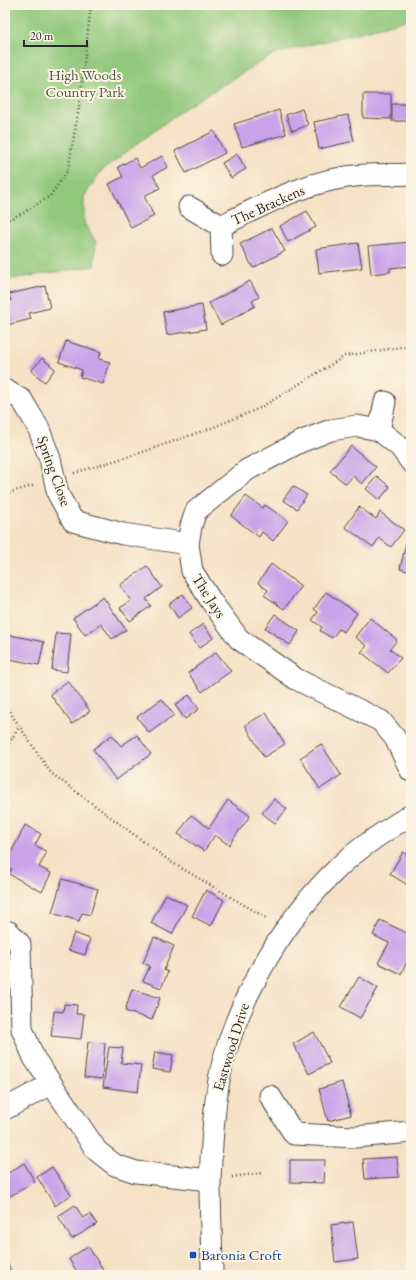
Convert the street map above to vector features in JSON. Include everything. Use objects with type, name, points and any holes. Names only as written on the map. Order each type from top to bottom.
[{"type":"street","name":"The Brackens","points":[[221,226],[285,194],[321,182],[364,175],[411,174]]},
{"type":"street","name":"The Brackens","points":[[189,207],[221,226]]},
{"type":"street","name":"The Brackens","points":[[221,226],[222,255]]},
{"type":"street","name":"Spring Close","points":[[5,390],[22,400],[38,427],[58,494],[73,521],[123,534],[188,544]]},
{"type":"street","points":[[379,430],[385,402]]},
{"type":"street","name":"The Jays","points":[[411,462],[400,447],[379,430],[358,426],[331,430],[300,442],[247,470],[196,511],[191,526],[188,544],[192,571],[211,601],[239,639],[296,679],[381,721],[395,738],[411,770]]},
{"type":"street","name":"Eastwood Drive","points":[[212,1275],[210,1180],[216,1098],[227,1052],[241,1006],[270,955],[302,908],[340,866],[380,834],[411,815]]},
{"type":"street","points":[[5,931],[9,932],[20,944],[22,1029],[34,1058],[97,1152],[115,1165],[136,1172],[210,1180]]},
{"type":"street","points":[[5,1110],[51,1084]]},
{"type":"street","points":[[270,1096],[294,1134],[354,1137],[411,1132]]},
{"type":"path","points":[[5,221],[23,213],[50,196],[68,170],[78,107],[91,5]]},
{"type":"path","points":[[5,494],[143,452],[214,427],[260,408],[345,356],[401,347],[411,347]]},
{"type":"path","points":[[5,705],[51,773],[171,862],[286,930]]},
{"type":"path","points":[[5,750],[19,726]]},
{"type":"path","points":[[210,1180],[261,1173]]},
{"type":"green space","name":"High Woods Country Park","points":[[5,5],[411,5],[411,19],[274,54],[186,107],[100,172],[84,197],[84,223],[96,242],[94,266],[5,280]]},
{"type":"building","points":[[363,94],[391,94],[391,119],[363,118]]},
{"type":"building","points":[[392,104],[409,104],[409,121],[392,121]]},
{"type":"building","points":[[302,109],[308,125],[292,131],[286,115]]},
{"type":"building","points":[[279,110],[286,134],[242,147],[234,124]]},
{"type":"building","points":[[348,115],[354,141],[319,149],[314,122]]},
{"type":"building","points":[[214,131],[225,153],[186,173],[175,151]]},
{"type":"building","points":[[237,154],[246,169],[231,178],[222,163]]},
{"type":"building","points":[[162,156],[168,167],[153,175],[160,188],[144,196],[154,216],[131,228],[109,184],[123,177],[118,167],[135,158],[140,168]]},
{"type":"building","points":[[307,211],[316,227],[288,242],[280,226]]},
{"type":"building","points":[[272,228],[285,251],[253,268],[240,244]]},
{"type":"building","points":[[411,242],[411,266],[390,268],[390,272],[371,274],[368,246]]},
{"type":"building","points":[[358,243],[362,268],[319,273],[316,249]]},
{"type":"building","points":[[250,281],[259,297],[252,301],[255,306],[221,325],[209,303]]},
{"type":"building","points":[[45,286],[50,308],[29,313],[31,319],[7,325],[5,303],[11,301],[9,294]]},
{"type":"building","points":[[202,305],[206,329],[167,335],[163,312]]},
{"type":"building","points":[[66,341],[101,352],[99,359],[110,362],[103,384],[80,377],[82,370],[59,362]]},
{"type":"building","points":[[42,358],[55,369],[45,382],[31,371]]},
{"type":"building","points":[[351,446],[376,467],[362,484],[353,476],[346,484],[330,471]]},
{"type":"building","points":[[377,476],[390,487],[379,500],[366,489]]},
{"type":"building","points":[[293,486],[307,495],[297,509],[283,500]]},
{"type":"building","points":[[246,496],[263,508],[265,505],[288,521],[273,541],[262,532],[259,537],[231,516]]},
{"type":"building","points":[[359,507],[376,519],[380,512],[404,530],[391,547],[379,538],[373,547],[345,527]]},
{"type":"building","points":[[409,530],[411,531],[411,572],[400,569]]},
{"type":"building","points":[[271,564],[301,586],[284,609],[264,595],[268,590],[258,583]]},
{"type":"building","points":[[147,566],[162,587],[146,599],[151,606],[130,621],[120,608],[131,601],[120,585]]},
{"type":"building","points":[[326,592],[357,613],[344,632],[339,629],[332,638],[320,631],[322,627],[312,620],[318,612],[314,609]]},
{"type":"building","points":[[183,594],[192,608],[178,618],[169,604]]},
{"type":"building","points":[[103,597],[126,630],[112,639],[101,624],[85,635],[73,618]]},
{"type":"building","points":[[275,614],[299,631],[290,645],[265,628]]},
{"type":"building","points":[[370,618],[397,640],[390,649],[401,658],[388,673],[361,652],[367,646],[355,637]]},
{"type":"building","points":[[203,624],[213,638],[199,648],[189,634]]},
{"type":"building","points":[[56,633],[71,634],[67,672],[52,670]]},
{"type":"building","points":[[10,635],[44,642],[39,665],[5,658]]},
{"type":"building","points":[[216,652],[231,671],[202,692],[188,673]]},
{"type":"building","points":[[68,681],[90,711],[72,724],[50,694]]},
{"type":"building","points":[[189,695],[199,709],[185,719],[175,705]]},
{"type":"building","points":[[162,699],[174,715],[149,733],[137,717]]},
{"type":"building","points":[[266,713],[285,744],[264,757],[245,725]]},
{"type":"building","points":[[112,735],[121,746],[137,735],[151,754],[116,780],[93,749]]},
{"type":"building","points":[[321,744],[341,775],[320,789],[300,758]]},
{"type":"building","points":[[274,799],[287,809],[275,823],[262,813]]},
{"type":"building","points":[[228,800],[250,816],[229,845],[215,835],[204,851],[178,834],[191,815],[209,828]]},
{"type":"building","points":[[25,825],[41,834],[35,845],[47,852],[39,867],[51,873],[42,892],[9,874],[12,869],[5,865]]},
{"type":"building","points":[[403,852],[411,857],[411,887],[390,874]]},
{"type":"building","points":[[62,879],[98,889],[90,915],[82,913],[79,921],[52,913]]},
{"type":"building","points":[[206,890],[224,900],[211,926],[192,916]]},
{"type":"building","points":[[166,894],[187,905],[172,934],[151,923]]},
{"type":"building","points":[[380,920],[411,935],[411,953],[401,974],[378,963],[389,943],[373,935]]},
{"type":"building","points":[[74,933],[90,939],[85,955],[68,950]]},
{"type":"building","points":[[154,937],[174,946],[164,970],[168,972],[161,988],[143,981],[150,966],[143,963]]},
{"type":"building","points":[[359,977],[378,988],[360,1018],[341,1007]]},
{"type":"building","points":[[132,989],[160,998],[152,1020],[125,1011]]},
{"type":"building","points":[[64,1004],[77,1005],[76,1014],[84,1014],[81,1039],[51,1036],[54,1011],[63,1012]]},
{"type":"building","points":[[314,1032],[330,1063],[309,1074],[293,1044]]},
{"type":"building","points":[[88,1042],[105,1043],[102,1079],[84,1077]]},
{"type":"building","points":[[109,1047],[123,1048],[121,1063],[141,1065],[138,1092],[103,1087]]},
{"type":"building","points":[[155,1052],[173,1055],[170,1072],[152,1069]]},
{"type":"building","points":[[342,1082],[351,1115],[328,1121],[319,1089]]},
{"type":"building","points":[[411,1082],[411,1094],[407,1084]]},
{"type":"building","points":[[397,1157],[399,1177],[365,1179],[363,1159]]},
{"type":"building","points":[[290,1160],[325,1160],[324,1183],[290,1182]]},
{"type":"building","points":[[24,1163],[35,1182],[5,1199],[5,1175]]},
{"type":"building","points":[[52,1167],[71,1195],[55,1206],[37,1177]]},
{"type":"building","points":[[75,1205],[83,1218],[90,1214],[97,1224],[72,1239],[58,1216]]},
{"type":"building","points":[[353,1222],[358,1259],[335,1262],[331,1225]]},
{"type":"building","points":[[88,1246],[103,1270],[94,1275],[79,1275],[69,1259]]},
{"type":"building","points":[[5,1256],[12,1274],[9,1275],[5,1275]]},
{"type":"place","name":"Baronia Croft","points":[[193,1255]]}]
